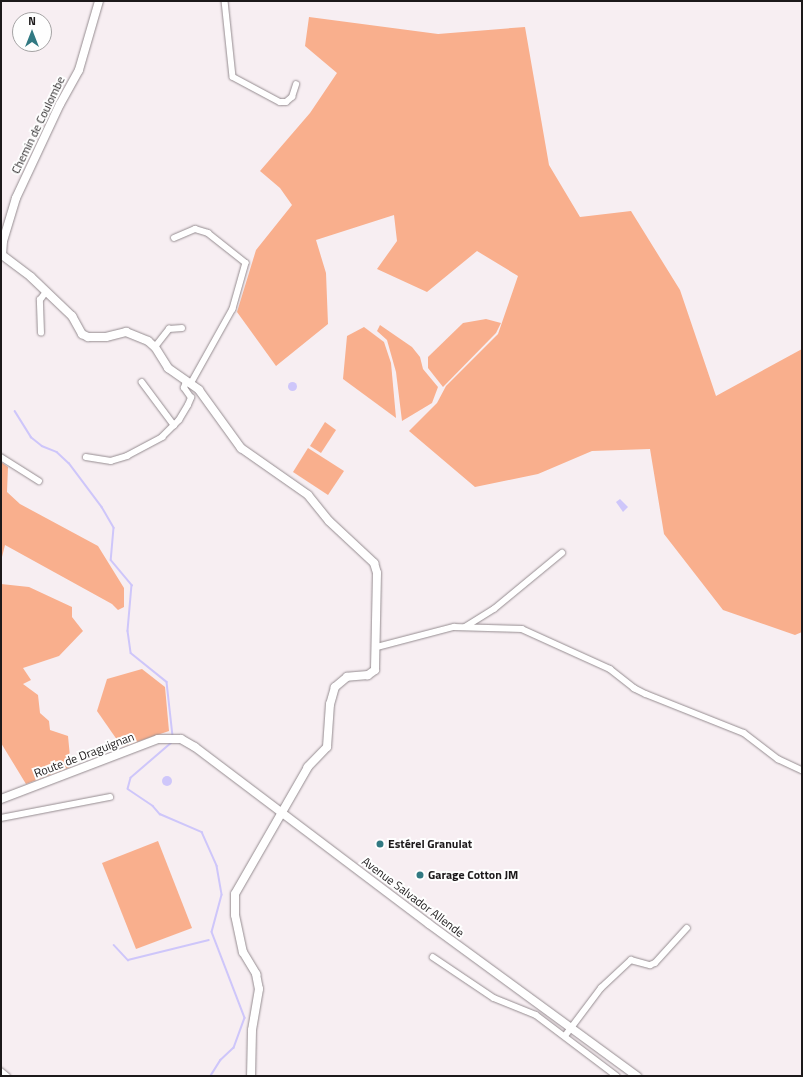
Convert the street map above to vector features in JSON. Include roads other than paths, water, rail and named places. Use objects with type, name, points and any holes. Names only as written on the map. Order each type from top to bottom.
[{"type":"street","name":"Chemin de Coulombe","points":[[99,1],[79,70],[60,104],[16,198],[3,241],[2,256],[46,292],[72,316],[82,334],[88,337],[106,337],[126,332],[140,336],[155,347],[168,368],[189,382],[205,399],[241,448],[259,462],[299,487],[329,521],[374,563],[378,582],[376,667],[373,673],[347,677],[335,687],[330,704],[327,747],[308,767],[281,811],[235,894],[236,916],[243,952],[256,974],[259,989],[252,1030],[251,1076]]},
{"type":"street","points":[[225,1],[233,77],[280,102],[286,102],[292,97],[296,85]]},
{"type":"street","points":[[86,457],[111,461],[127,456],[162,437],[174,425],[191,398],[184,388],[233,309],[246,263],[208,233],[195,229],[174,238]]},
{"type":"street","points":[[41,333],[40,300],[46,292]]},
{"type":"street","points":[[155,347],[168,329],[182,328]]},
{"type":"street","points":[[142,382],[174,425]]},
{"type":"street","points":[[1,457],[39,482]]},
{"type":"street","points":[[465,627],[494,609],[562,553]]},
{"type":"street","points":[[377,647],[454,627],[522,629],[610,668],[646,694],[744,733],[778,759],[802,770]]},
{"type":"street","name":"Route de Draguignan","points":[[1,799],[158,738],[173,737]]},
{"type":"street","name":"Avenue Salvador Allende","points":[[173,737],[195,747],[637,1076]]},
{"type":"street","points":[[1,818],[110,797]]},
{"type":"street","points":[[287,803],[298,824]]},
{"type":"street","points":[[565,1036],[572,1029],[601,988],[631,960],[650,965],[655,963],[687,928]]},
{"type":"street","points":[[433,957],[494,998],[536,1015],[617,1076]]},
{"type":"street","points":[[1,1071],[7,1076]]},
{"type":"waterway","points":[[15,411],[31,437],[42,446],[57,452],[69,463],[102,507],[114,528],[111,560],[132,585],[128,631],[131,653],[167,682],[173,736]]},
{"type":"waterway","points":[[173,742],[131,778],[128,789],[153,806],[160,814],[202,832],[217,866],[222,895],[212,932],[245,1018],[234,1048],[221,1060],[211,1076]]},
{"type":"waterway","points":[[114,945],[128,960],[209,940]]},
{"type":"place","name":"Estérel Granulat","points":[[380,844]]},
{"type":"place","name":"Garage Cotton JM","points":[[420,875]]}]
